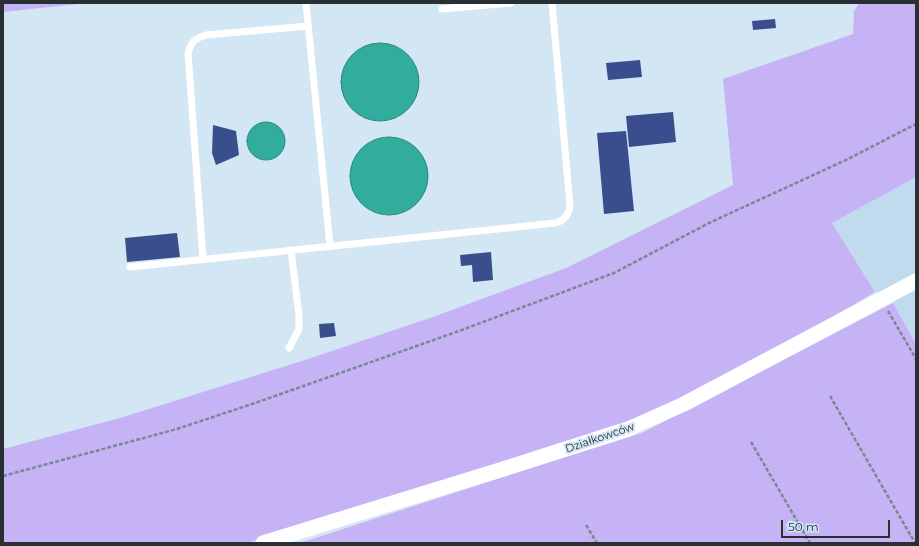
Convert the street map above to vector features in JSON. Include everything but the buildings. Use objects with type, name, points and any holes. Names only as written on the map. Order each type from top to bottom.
[{"type":"street","name":"Działkowców","points":[[263,543],[628,429],[684,404],[916,281]]},
{"type":"lane","points":[[306,3],[330,246]]},
{"type":"lane","points":[[442,9],[512,3]]},
{"type":"lane","points":[[130,267],[556,223],[564,220],[568,214],[570,206],[552,3]]},
{"type":"lane","points":[[203,260],[188,53],[191,44],[196,38],[206,35],[308,26]]},
{"type":"lane","points":[[289,348],[299,329],[299,316],[291,250]]},
{"type":"path","points":[[3,476],[177,429],[244,407],[459,331],[614,273],[709,223],[848,159],[916,124]]},
{"type":"path","points":[[882,299],[916,359]]},
{"type":"path","points":[[830,396],[915,543]]},
{"type":"path","points":[[751,442],[810,543]]},
{"type":"path","points":[[586,525],[597,543]]},
{"type":"shaded area","points":[[3,3],[87,3],[3,12]]},
{"type":"shaded area","points":[[857,3],[916,3],[916,177],[832,223],[875,292],[689,401],[411,493],[247,543],[3,543],[3,449],[120,418],[305,360],[430,318],[566,268],[733,185],[723,79],[853,34],[854,11],[858,5]]},
{"type":"shaded area","points":[[372,43],[388,43],[402,49],[413,60],[419,74],[419,90],[413,104],[402,115],[388,121],[372,121],[358,115],[347,104],[341,90],[341,74],[347,60],[358,49]]},
{"type":"shaded area","points":[[262,122],[270,122],[280,127],[284,134],[284,148],[280,155],[270,160],[262,160],[252,155],[250,152],[247,145],[247,137],[252,127],[255,125]]},
{"type":"shaded area","points":[[381,137],[397,137],[411,143],[422,154],[428,168],[428,184],[422,198],[411,209],[397,215],[381,215],[367,209],[356,198],[350,184],[350,168],[356,154],[367,143]]},
{"type":"shaded area","points":[[916,177],[916,344],[893,303],[896,303],[875,292],[832,223]]},
{"type":"shaded area","points":[[893,303],[916,344],[916,543],[300,543],[642,433]]}]
